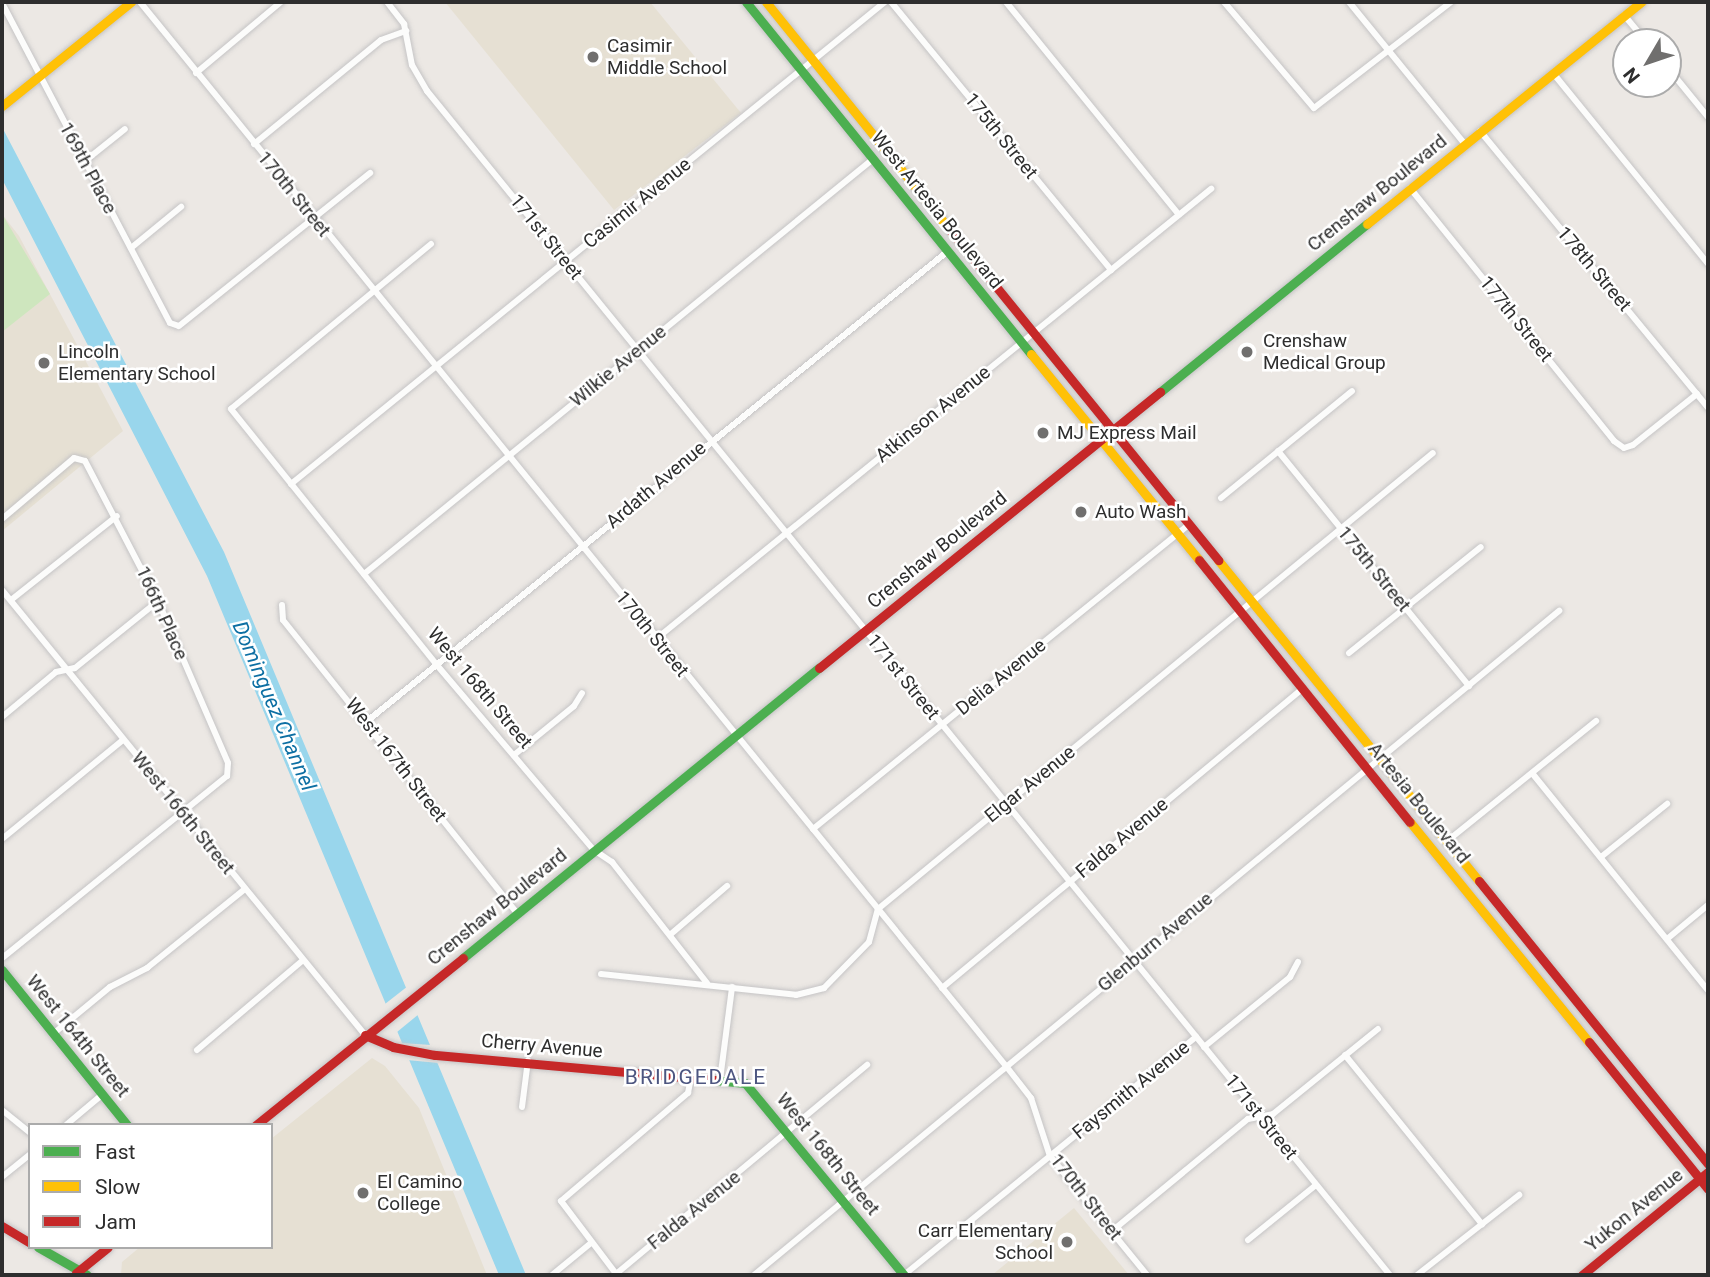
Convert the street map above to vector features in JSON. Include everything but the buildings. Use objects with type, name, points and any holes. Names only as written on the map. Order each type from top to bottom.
[{"type":"main road","points":[[2,106],[131,2]]},
{"type":"main road","name":"West Artesia Boulevard","points":[[746,2],[1101,440]]},
{"type":"main road","name":"West Artesia Boulevard","points":[[766,2],[1113,429]]},
{"type":"main road","name":"Crenshaw Boulevard","points":[[258,1123],[1640,2]]},
{"type":"main road","name":"Artesia Boulevard","points":[[1113,429],[1708,1164]]},
{"type":"main road","name":"Artesia Boulevard","points":[[1101,440],[1704,1176],[1708,1189]]},
{"type":"main road","name":"West 164th Street","points":[[2,970],[125,1123]]},
{"type":"main road","name":"Cherry Avenue","points":[[365,1035],[403,1050],[435,1055],[528,1060],[720,1080]]},
{"type":"main road","name":"West 168th Street","points":[[720,1080],[745,1083],[789,1132],[904,1275]]},
{"type":"main road","name":"Yukon Avenue","points":[[1582,1275],[1704,1176]]},
{"type":"main road","points":[[2,1226],[28,1241]]},
{"type":"main road","points":[[41,1249],[80,1274],[106,1249]]},
{"type":"street","name":"170th Street","points":[[140,2],[506,457],[1006,1066],[1031,1098],[1050,1156],[1147,1275]]},
{"type":"street","points":[[196,73],[281,2]]},
{"type":"street","name":"171st Street","points":[[387,2],[406,31],[412,65],[421,83],[1390,1275]]},
{"type":"street","name":"Casimir Avenue","points":[[291,484],[885,2]]},
{"type":"street","name":"175th Street","points":[[891,2],[1111,270]]},
{"type":"street","points":[[1006,2],[1179,215]]},
{"type":"street","points":[[1224,2],[1314,108],[1390,52],[1451,2]]},
{"type":"street","points":[[1349,2],[1465,144]]},
{"type":"street","name":"169th Place","points":[[2,3],[170,323],[179,326],[314,218]]},
{"type":"street","points":[[1624,15],[1635,28]]},
{"type":"street","points":[[254,144],[381,40],[406,31]]},
{"type":"street","points":[[1553,73],[1708,264]]},
{"type":"street","points":[[1682,85],[1708,117]]},
{"type":"street","points":[[85,161],[125,129]]},
{"type":"street","name":"178th Street","points":[[1480,131],[1708,408]]},
{"type":"street","name":"Wilkie Avenue","points":[[364,574],[873,159]]},
{"type":"street","points":[[314,218],[370,173]]},
{"type":"street","name":"177th Street","points":[[1410,188],[1624,448],[1697,394]]},
{"type":"street","name":"Atkinson Avenue","points":[[656,639],[1211,189]]},
{"type":"street","points":[[131,248],[181,207]]},
{"type":"street","points":[[374,292],[431,244]]},
{"type":"street","name":"Ardath Avenue","points":[[366,722],[711,439],[948,251]]},
{"type":"street","name":"West 168th Street","points":[[374,292],[231,409],[436,664],[594,850],[612,862],[707,983]]},
{"type":"street","points":[[1221,498],[1352,391]]},
{"type":"street","name":"175th Street","points":[[1278,451],[1469,686]]},
{"type":"street","name":"Elgar Avenue","points":[[878,909],[1433,453]]},
{"type":"street","name":"166th Place","points":[[2,519],[79,457],[117,516],[158,601],[228,763],[227,776],[182,812]]},
{"type":"street","points":[[11,600],[117,516]]},
{"type":"street","name":"Delia Avenue","points":[[813,830],[1189,524]]},
{"type":"street","points":[[1349,653],[1480,547]]},
{"type":"street","name":"West 166th Street","points":[[2,590],[365,1035]]},
{"type":"street","points":[[2,717],[57,672],[68,671],[158,601]]},
{"type":"street","name":"West 167th Street","points":[[282,605],[283,620],[517,914]]},
{"type":"street","name":"Glenburn Avenue","points":[[754,1275],[1133,959],[1559,611]]},
{"type":"street","name":"Falda Avenue","points":[[942,988],[1303,688]]},
{"type":"street","points":[[514,755],[574,706],[582,693]]},
{"type":"street","points":[[1446,842],[1596,721]]},
{"type":"street","points":[[2,839],[123,740]]},
{"type":"street","points":[[1532,772],[1708,990]]},
{"type":"street","points":[[1601,857],[1667,804]]},
{"type":"street","points":[[2,958],[182,812]]},
{"type":"street","points":[[671,934],[727,886]]},
{"type":"street","points":[[53,1034],[110,987],[147,968],[245,889]]},
{"type":"street","points":[[1667,939],[1708,905]]},
{"type":"street","points":[[601,974],[707,983],[796,995],[824,988],[869,942],[878,909]]},
{"type":"street","points":[[197,1050],[302,961]]},
{"type":"street","name":"Faysmith Avenue","points":[[1204,1047],[1290,977],[1298,962]]},
{"type":"street","points":[[720,1080],[732,987]]},
{"type":"street","points":[[1112,1231],[1259,1114],[1273,1114],[1378,1029]]},
{"type":"street","name":"Faysmith Avenue","points":[[904,1275],[1196,1037]]},
{"type":"street","points":[[1345,1055],[1482,1224]]},
{"type":"street","points":[[522,1107],[528,1060]]},
{"type":"street","name":"Falda Avenue","points":[[617,1275],[867,1065]]},
{"type":"street","points":[[617,1275],[561,1201],[688,1093],[691,1077]]},
{"type":"street","points":[[68,1123],[103,1094]]},
{"type":"street","points":[[2,1110],[28,1131]]},
{"type":"street","points":[[2,1177],[28,1156]]},
{"type":"street","points":[[1248,1240],[1316,1185]]},
{"type":"street","points":[[1417,1275],[1519,1195]]},
{"type":"street","points":[[552,1275],[591,1243]]},
{"type":"shaded area","name":"Casimir Middle School","points":[[445,2],[650,2],[741,113],[614,210]]},
{"type":"shaded area","name":"Lincoln Elementary School","points":[[2,214],[19,236],[123,431],[2,531]]},
{"type":"shaded area","name":"El Camino College","points":[[372,1058],[385,1066],[419,1108],[487,1275],[121,1275],[122,1262],[138,1249],[273,1249],[273,1137]]},
{"type":"shaded area","name":"Carr Elementary School","points":[[1074,1208],[1129,1275],[992,1275]]},
{"type":"green space","points":[[2,214],[50,294],[2,332]]},
{"type":"water","name":"Dominguez Channel","points":[[2,127],[224,552],[526,1275],[499,1275],[207,576],[2,179]]},
{"type":"pier","points":[[408,986],[419,1014],[397,1032],[385,1004]]},
{"type":"pier","points":[[400,1043],[431,1045],[439,1063],[407,1060]]},
{"type":"traffic: fast","points":[[746,2],[1031,354]]},
{"type":"traffic: fast","points":[[1160,392],[1367,224]]},
{"type":"traffic: fast","points":[[463,958],[819,668]]},
{"type":"traffic: fast","points":[[2,970],[125,1123]]},
{"type":"traffic: fast","points":[[715,1080],[745,1083],[904,1275]]},
{"type":"traffic: fast","points":[[42,1249],[87,1275]]},
{"type":"traffic: slow","points":[[2,106],[131,2]]},
{"type":"traffic: slow","points":[[766,2],[946,225]]},
{"type":"traffic: slow","points":[[1367,224],[1641,2]]},
{"type":"traffic: slow","points":[[1031,354],[1199,560]]},
{"type":"traffic: slow","points":[[1218,560],[1479,881]]},
{"type":"traffic: slow","points":[[1410,822],[1589,1042]]},
{"type":"traffic: jam","points":[[946,225],[1218,560]]},
{"type":"traffic: jam","points":[[819,668],[1160,392]]},
{"type":"traffic: jam","points":[[1199,560],[1410,822]]},
{"type":"traffic: jam","points":[[1479,881],[1708,1164]]},
{"type":"traffic: jam","points":[[258,1123],[463,958]]},
{"type":"traffic: jam","points":[[365,1035],[393,1047],[435,1055],[715,1080]]},
{"type":"traffic: jam","points":[[1589,1042],[1708,1189]]},
{"type":"traffic: jam","points":[[1582,1275],[1708,1172]]},
{"type":"traffic: jam","points":[[2,1226],[28,1242]]},
{"type":"traffic: jam","points":[[76,1273],[106,1249]]},
{"type":"place","name":"Casimir Middle School","points":[[593,57]]},
{"type":"place","name":"Crenshaw Medical Group","points":[[1247,352]]},
{"type":"place","name":"Lincoln Elementary School","points":[[44,363]]},
{"type":"place","name":"MJ Express Mail","points":[[1043,433]]},
{"type":"place","name":"Auto Wash","points":[[1081,512]]},
{"type":"place","name":"El Camino College","points":[[363,1193]]},
{"type":"place","name":"Carr Elementary School","points":[[1067,1242]]},
{"type":"district","name":"BRIDGEDALE","points":[[696,1077]]}]
